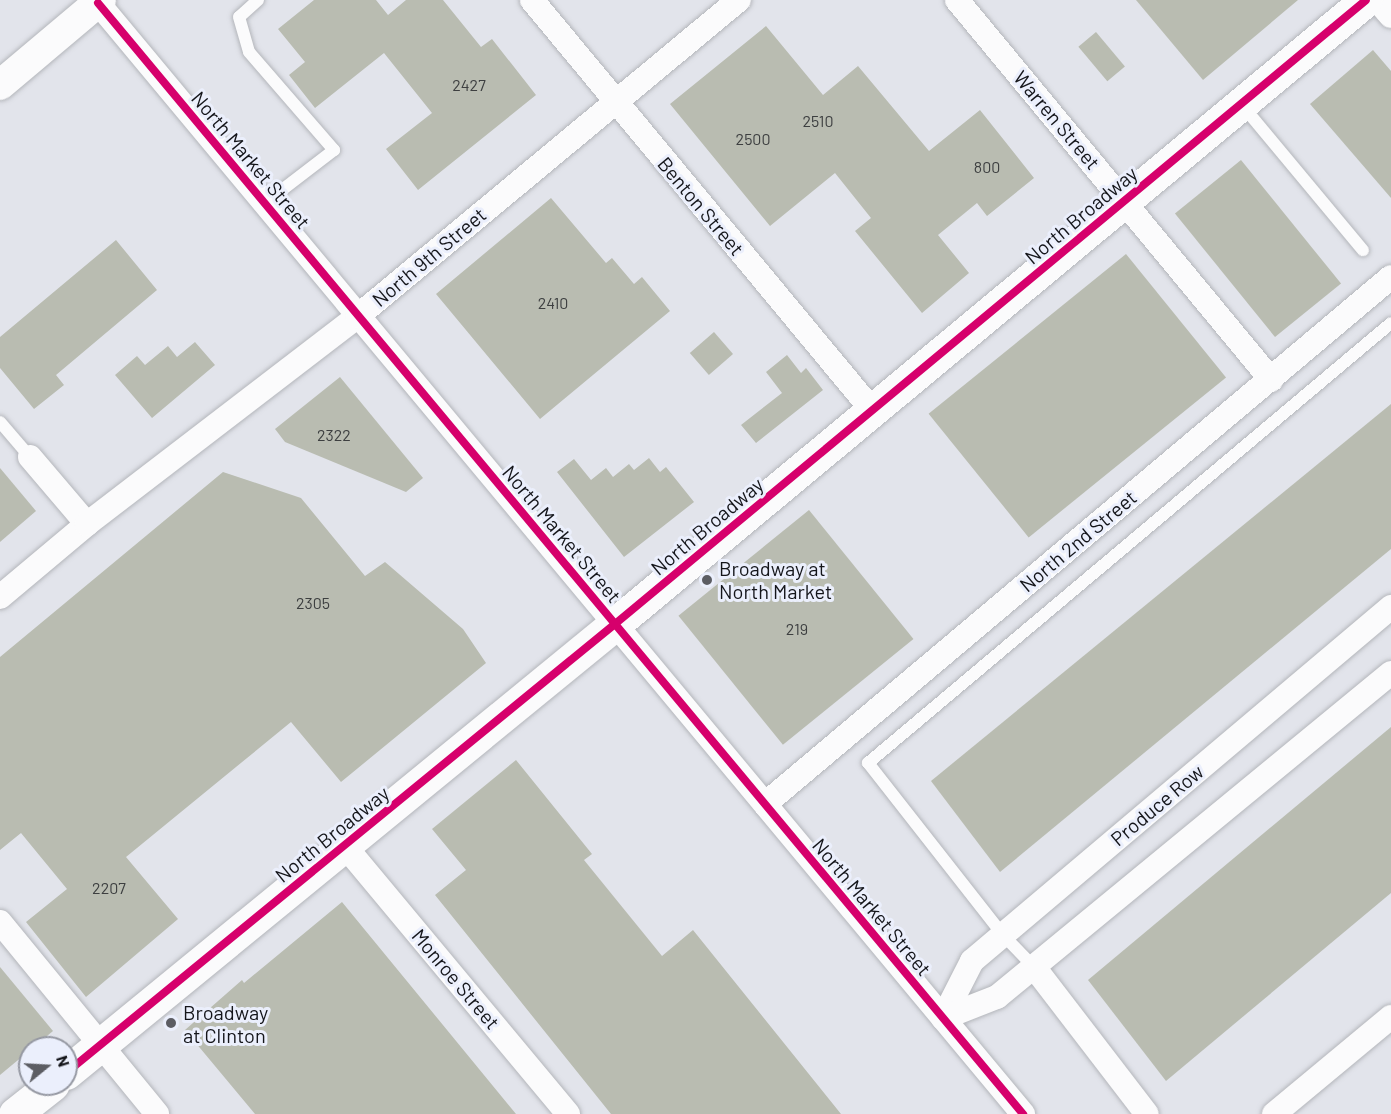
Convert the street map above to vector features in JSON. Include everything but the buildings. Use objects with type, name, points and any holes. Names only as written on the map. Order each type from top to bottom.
[{"type":"main road","name":"North Broadway","points":[[78,1063],[615,624],[1366,0]]},
{"type":"main road","points":[[15,1114],[38,1096]]},
{"type":"street","name":"Benton Street","points":[[532,0],[615,103],[872,410]]},
{"type":"street","name":"North 9th Street","points":[[0,597],[87,524],[358,316],[739,0]]},
{"type":"street","name":"Warren Street","points":[[957,0],[1271,380]]},
{"type":"street","points":[[1377,0],[1391,16]]},
{"type":"street","name":"North Market Street","points":[[99,1],[264,203],[1023,1114]]},
{"type":"street","points":[[0,85],[99,1]]},
{"type":"street","name":"North 2nd Street","points":[[765,804],[1391,277]]},
{"type":"street","points":[[30,457],[87,524]]},
{"type":"street","name":"Produce Row","points":[[943,1018],[972,961],[1391,607]]},
{"type":"street","points":[[943,1018],[997,997],[1391,673]]},
{"type":"street","name":"Monroe Street","points":[[344,845],[568,1114]]},
{"type":"street","points":[[0,922],[157,1114]]},
{"type":"street","points":[[1034,967],[1147,1114]]},
{"type":"street","points":[[1274,1114],[1391,1017]]},
{"type":"lane","points":[[258,0],[239,17],[249,52],[334,150],[264,203]]},
{"type":"lane","points":[[1241,104],[1364,250]]},
{"type":"lane","points":[[1034,967],[1003,934],[868,763],[1391,323]]},
{"type":"lane","points":[[0,422],[30,457]]},
{"type":"cycle path","points":[[78,1063],[615,624],[1366,0]]},
{"type":"cycle path","points":[[98,3],[1023,1114]]},
{"type":"place","name":"Broadway at North Market","points":[[707,580]]},
{"type":"place","name":"Broadway at Clinton","points":[[171,1023]]}]
